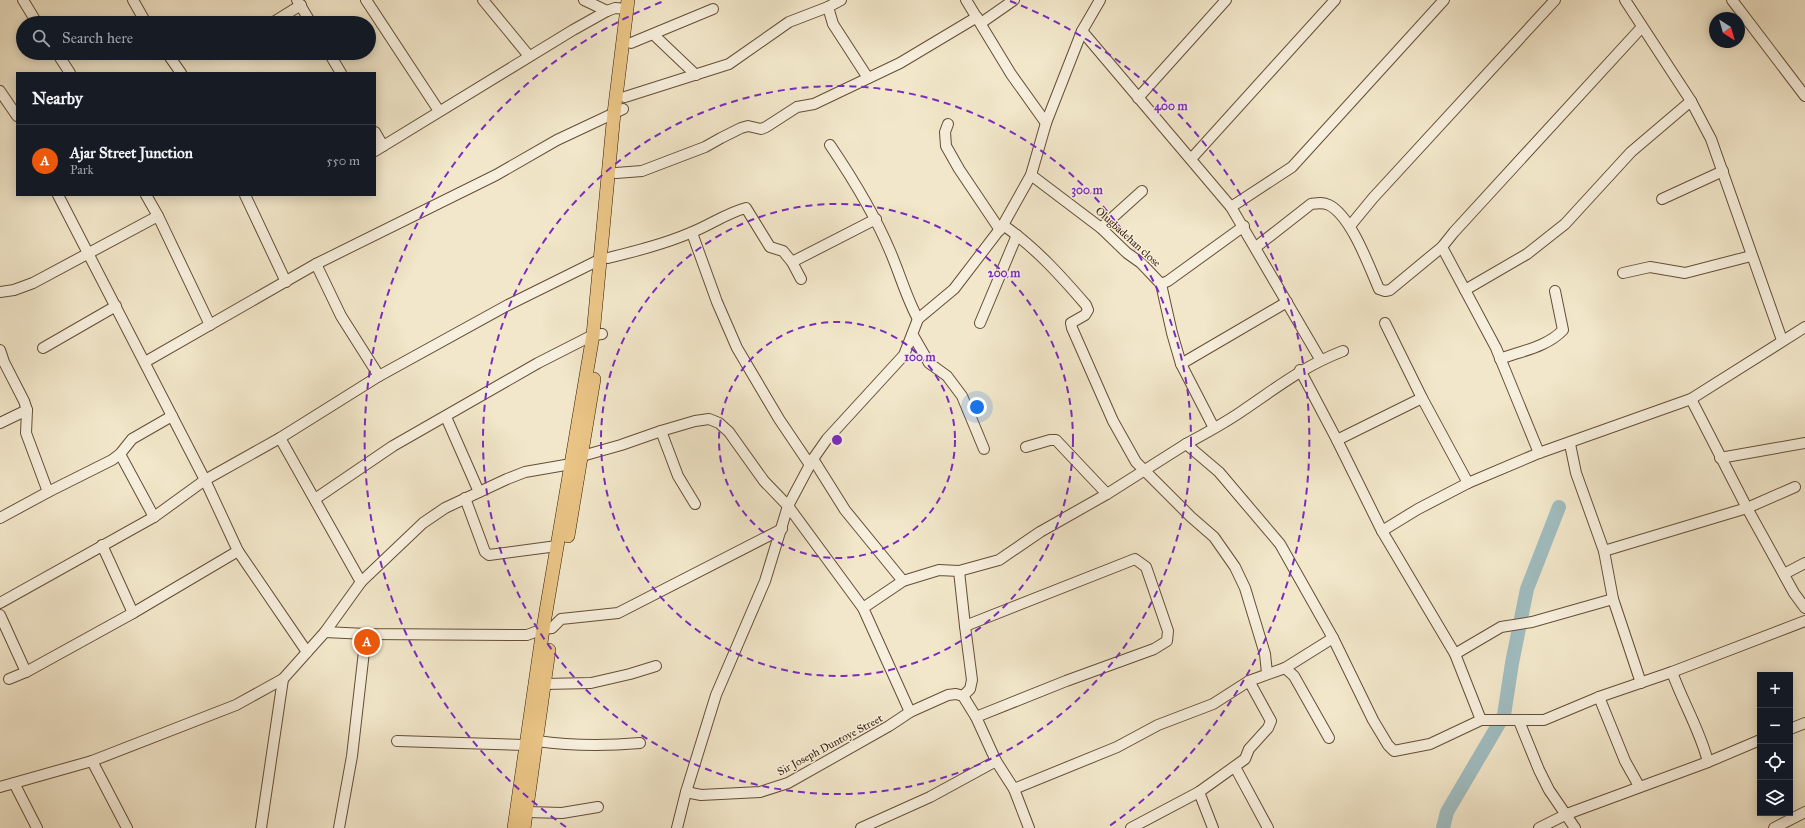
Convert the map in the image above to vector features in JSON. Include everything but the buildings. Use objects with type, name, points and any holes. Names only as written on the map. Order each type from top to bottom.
[{"type":"main road","points":[[604,259],[616,173],[621,106],[631,43],[631,3]]},
{"type":"main road","points":[[514,828],[544,684],[547,629],[582,456],[597,335],[631,3]]},
{"type":"main road","points":[[524,828],[527,812],[531,743],[557,546],[571,464],[597,335]]},
{"type":"street","points":[[23,0],[33,16]]},
{"type":"street","points":[[133,0],[142,16]]},
{"type":"street","points":[[366,0],[440,112]]},
{"type":"street","points":[[483,0],[529,56]]},
{"type":"street","points":[[584,0],[606,11]]},
{"type":"street","points":[[145,362],[316,264],[496,175],[621,106],[696,75],[729,64],[789,22],[828,7],[841,0]]},
{"type":"street","points":[[966,0],[1011,74],[1046,123]]},
{"type":"street","points":[[616,173],[642,171],[705,147],[741,128],[748,126],[761,129],[766,127],[797,106],[814,104],[900,63],[1014,0]]},
{"type":"street","points":[[677,828],[686,792],[716,695],[765,581],[788,506],[811,462],[827,440],[904,355],[918,319],[954,289],[1001,228],[1031,175],[1046,123],[1082,31],[1100,0]]},
{"type":"street","points":[[1138,98],[1226,0]]},
{"type":"street","points":[[1191,159],[1335,0]]},
{"type":"street","points":[[1231,207],[1292,167],[1444,0]]},
{"type":"street","points":[[1350,226],[1378,192],[1555,0]]},
{"type":"street","points":[[1625,0],[1691,101],[1711,139],[1751,256],[1782,340]]},
{"type":"street","points":[[1732,0],[1805,96]]},
{"type":"street","points":[[281,16],[299,3],[307,16]]},
{"type":"street","points":[[376,136],[379,149],[529,56],[606,11],[631,3]]},
{"type":"street","points":[[828,7],[833,24],[843,42],[868,78]]},
{"type":"street","points":[[631,43],[654,35],[713,9]]},
{"type":"street","points":[[1256,247],[1311,204],[1322,202],[1331,205],[1350,226],[1379,288],[1385,291],[1390,290],[1442,247],[1454,232],[1642,27]]},
{"type":"street","points":[[1082,31],[1231,207],[1244,226],[1320,359]]},
{"type":"street","points":[[654,35],[696,75]]},
{"type":"street","points":[[61,60],[69,72]]},
{"type":"street","points":[[172,60],[180,72]]},
{"type":"street","points":[[333,60],[340,72]]},
{"type":"street","points":[[0,91],[16,115]]},
{"type":"street","points":[[1465,290],[1527,254],[1566,224],[1630,152],[1691,101]]},
{"type":"street","points":[[948,124],[945,132],[946,146],[959,169],[1001,228],[1017,235],[1057,271],[1086,305],[1088,310],[1085,315],[1072,323],[1072,328],[1113,420],[1136,462],[1214,537],[1235,567],[1245,588],[1265,654],[1268,673]]},
{"type":"street","points":[[830,145],[854,180],[876,219],[899,271],[907,299],[918,319]]},
{"type":"street","points":[[1662,199],[1723,171]]},
{"type":"street","name":"Olugbadehan close","points":[[1031,175],[1101,228],[1127,253],[1141,263],[1161,284],[1172,333],[1181,364],[1214,428]]},
{"type":"street","points":[[1101,228],[1142,191]]},
{"type":"street","points":[[59,196],[205,480],[238,551],[307,652]]},
{"type":"street","points":[[147,196],[158,216],[210,325]]},
{"type":"street","points":[[245,196],[286,282]]},
{"type":"street","points":[[0,603],[154,517],[205,480],[280,438],[379,376],[508,305],[604,259],[656,246],[692,233],[727,215],[746,208],[770,247],[783,251],[792,262],[801,279]]},
{"type":"street","points":[[0,292],[14,290],[34,283],[88,252],[158,216]]},
{"type":"street","points":[[792,262],[876,219]]},
{"type":"street","points":[[1161,284],[1168,281],[1244,226]]},
{"type":"street","points":[[692,233],[717,302],[737,348],[779,419],[845,510],[903,581]]},
{"type":"street","points":[[980,323],[1017,235]]},
{"type":"street","points":[[1442,247],[1500,359],[1539,453]]},
{"type":"street","points":[[1623,273],[1650,267],[1685,273],[1751,256]]},
{"type":"street","points":[[316,264],[341,316],[379,376]]},
{"type":"street","points":[[1500,359],[1548,341],[1556,337],[1563,330],[1555,291]]},
{"type":"street","points":[[1181,364],[1287,302]]},
{"type":"street","points":[[43,348],[116,306]]},
{"type":"street","points":[[1385,323],[1422,398],[1468,483]]},
{"type":"street","points":[[1382,531],[1418,509],[1468,483],[1539,453],[1570,444],[1691,399],[1782,340],[1805,327]]},
{"type":"street","points":[[315,499],[393,446],[538,363],[597,335]]},
{"type":"street","points":[[912,335],[929,363],[946,376],[962,396],[984,449]]},
{"type":"street","points":[[0,350],[4,362],[24,401],[26,410],[26,434],[48,492]]},
{"type":"street","points":[[863,608],[903,581],[939,570],[959,571],[999,560],[1040,532],[1108,494],[1186,444],[1244,410],[1300,370],[1320,359],[1343,351]]},
{"type":"street","points":[[1300,370],[1337,440],[1382,531],[1455,654],[1481,720]]},
{"type":"street","points":[[1337,440],[1422,398]]},
{"type":"street","points":[[1691,399],[1747,508],[1805,608]]},
{"type":"street","points":[[0,423],[26,410]]},
{"type":"street","points":[[0,518],[112,460],[120,454],[132,439],[172,416]]},
{"type":"street","points":[[446,417],[479,492]]},
{"type":"street","points":[[582,456],[621,445],[661,430],[702,420],[709,419],[719,423],[729,432],[764,481],[788,506],[863,608],[910,712]]},
{"type":"street","points":[[661,430],[678,476],[695,504]]},
{"type":"street","points":[[280,438],[361,582]]},
{"type":"street","points":[[1026,447],[1050,440],[1056,440],[1108,494]]},
{"type":"street","points":[[1720,458],[1805,443]]},
{"type":"street","points":[[1186,444],[1219,472],[1280,544],[1333,638],[1373,720],[1388,745],[1394,751],[1430,744],[1481,720],[1544,720],[1598,697],[1672,672],[1805,621]]},
{"type":"street","points":[[1570,444],[1576,473],[1604,551],[1613,599],[1641,683]]},
{"type":"street","points":[[120,454],[154,517]]},
{"type":"street","points":[[0,787],[92,761],[236,705],[283,679],[325,632],[361,582],[400,543],[423,523],[445,508],[465,498],[525,472],[571,464]]},
{"type":"street","points":[[1604,551],[1747,508],[1795,487]]},
{"type":"street","points":[[465,498],[485,552],[489,555],[557,546]]},
{"type":"street","points":[[325,632],[366,634],[527,635],[547,629],[561,619],[618,614],[782,529]]},
{"type":"street","points":[[102,545],[133,613]]},
{"type":"street","points":[[8,679],[26,672],[133,613],[238,551]]},
{"type":"street","points":[[965,626],[1135,559],[1146,567],[1168,631],[1167,641],[1154,649],[1066,681],[976,717]]},
{"type":"street","points":[[1784,574],[1805,563]]},
{"type":"street","points":[[959,571],[972,680],[970,689],[963,696],[976,717],[996,761],[1014,789],[1029,828]]},
{"type":"street","points":[[1455,654],[1500,627],[1532,622],[1613,599]]},
{"type":"street","points":[[0,615],[26,672]]},
{"type":"street","points":[[339,828],[352,756],[366,634]]},
{"type":"street","points":[[1014,789],[1117,747],[1158,725],[1213,704],[1249,681],[1285,668],[1333,638]]},
{"type":"street","points":[[544,684],[591,683],[656,666]]},
{"type":"street","points":[[1285,668],[1294,676],[1329,738]]},
{"type":"street","points":[[1672,672],[1703,742],[1708,762]]},
{"type":"street","points":[[261,828],[283,679]]},
{"type":"street","points":[[1131,828],[1199,792],[1245,760],[1249,749],[1270,725],[1271,721],[1249,681]]},
{"type":"street","name":"Sir Joseph Duntoye Street","points":[[686,792],[701,795],[760,792],[788,783],[889,726],[910,712],[948,695],[956,694],[963,696]]},
{"type":"street","points":[[1598,697],[1625,760],[1639,786]]},
{"type":"street","points":[[1519,721],[1549,790],[1567,814],[1575,828]]},
{"type":"street","points":[[1793,727],[1805,723]]},
{"type":"street","points":[[397,741],[611,746],[640,743]]},
{"type":"street","points":[[1539,828],[1567,814],[1617,797],[1639,786],[1708,762],[1757,741]]},
{"type":"street","points":[[92,761],[127,828]]},
{"type":"street","points":[[861,828],[930,797],[996,761]]},
{"type":"street","points":[[1235,767],[1268,828]]},
{"type":"street","points":[[14,783],[37,828]]},
{"type":"street","points":[[1199,792],[1213,828]]},
{"type":"street","points":[[527,812],[562,813],[598,807]]},
{"type":"street","points":[[1774,828],[1805,812]]},
{"type":"waterway","points":[[1443,828],[1447,812],[1504,715],[1512,663],[1527,589],[1559,507]]},
{"type":"place","name":"Ajar Street Junction","points":[[367,642]]}]
